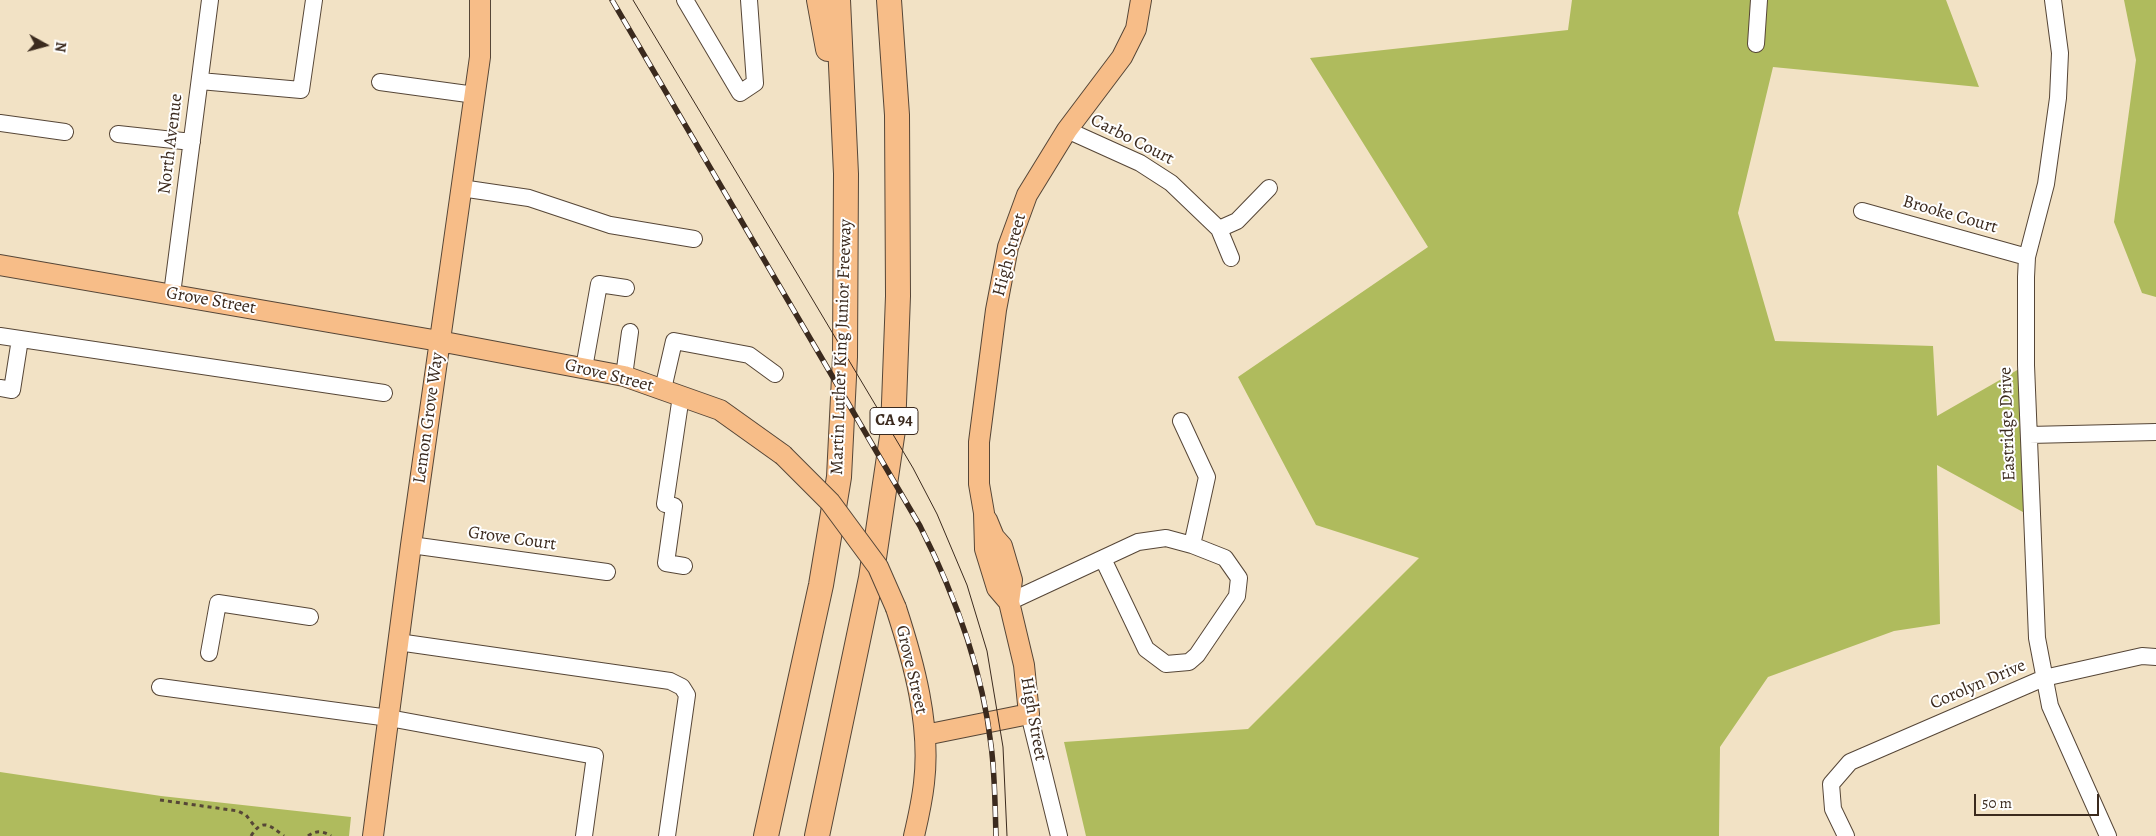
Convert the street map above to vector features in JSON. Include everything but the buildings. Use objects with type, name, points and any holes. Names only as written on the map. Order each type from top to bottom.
[{"type":"highway","points":[[818,0],[844,132]]},
{"type":"highway","name":"Martin Luther King Junior Freeway","points":[[766,836],[821,585],[839,476],[845,357],[846,174],[838,0]]},
{"type":"highway","name":"CA 94","points":[[817,836],[871,578],[893,430],[898,296],[897,115],[888,0]]},
{"type":"main road","name":"Lemon Grove Way","points":[[373,836],[411,544],[480,57],[480,0]]},
{"type":"main road","name":"High Street","points":[[1029,714],[1024,664],[1009,602],[997,588],[985,550],[984,512],[979,484],[979,442],[996,310],[1008,247],[1027,195],[1067,130],[1122,57],[1136,29],[1141,0]]},
{"type":"main road","name":"Grove Street","points":[[0,265],[439,341],[624,376],[720,410],[783,455],[830,502],[878,567],[896,608],[911,652],[925,735],[924,782],[914,836]]},
{"type":"main road","points":[[925,735],[1029,714]]},
{"type":"street","name":"North Avenue","points":[[172,294],[210,0]]},
{"type":"street","points":[[200,81],[301,90],[314,0]]},
{"type":"street","points":[[684,0],[740,93],[755,83],[748,0]]},
{"type":"street","points":[[1756,44],[1759,0]]},
{"type":"street","name":"Eastridge Drive","points":[[2053,0],[2060,53],[2058,98],[2046,184],[2027,257],[2026,365],[2037,638],[2050,706],[2108,836]]},
{"type":"street","points":[[380,82],[475,95]]},
{"type":"street","points":[[0,123],[65,132]]},
{"type":"street","name":"Carbo Court","points":[[1067,130],[1140,163],[1172,182],[1219,230],[1231,258]]},
{"type":"street","points":[[118,134],[192,142]]},
{"type":"street","points":[[461,188],[529,198],[610,225],[694,239]]},
{"type":"street","points":[[1219,230],[1237,222],[1269,188]]},
{"type":"street","name":"Brooke Court","points":[[1862,211],[2027,257]]},
{"type":"street","points":[[584,368],[599,284],[626,288]]},
{"type":"street","points":[[624,376],[630,332]]},
{"type":"street","points":[[0,336],[384,393]]},
{"type":"street","points":[[0,388],[12,390],[20,339]]},
{"type":"street","points":[[684,566],[666,563],[674,506],[665,504],[674,341],[749,355],[775,374]]},
{"type":"street","points":[[1181,421],[1207,476],[1192,545]]},
{"type":"street","points":[[2029,435],[2156,432]]},
{"type":"street","points":[[1009,602],[1138,542],[1166,538],[1192,545],[1225,558],[1239,578],[1237,596],[1197,655],[1189,662],[1166,664],[1146,649],[1103,559]]},
{"type":"street","name":"Grove Court","points":[[411,544],[607,572]]},
{"type":"street","points":[[209,653],[218,602],[310,617]]},
{"type":"street","points":[[398,642],[670,680],[682,688],[687,695],[667,836]]},
{"type":"street","name":"Corolyn Drive","points":[[1846,836],[1833,809],[1831,784],[1850,762],[2044,678],[2142,656],[2156,656]]},
{"type":"street","points":[[160,687],[389,718],[595,756],[584,836]]},
{"type":"street","name":"High Street","points":[[1029,714],[1059,836]]},
{"type":"path","points":[[160,800],[238,811],[246,815],[256,828]]},
{"type":"path","points":[[251,836],[256,828],[263,825],[272,826],[284,836]]},
{"type":"path","points":[[308,836],[313,832],[324,832],[331,836]]},
{"type":"green space","points":[[1572,0],[1946,0],[1979,87],[1773,67],[1738,213],[1775,341],[1933,346],[1937,416],[2026,365],[2032,517],[1937,465],[1940,624],[1894,631],[1768,677],[1720,747],[1719,836],[1086,836],[1064,742],[1248,729],[1419,558],[1316,525],[1238,377],[1428,247],[1310,58],[1568,30]]},
{"type":"green space","points":[[2124,0],[2156,0],[2156,297],[2142,293],[2114,222],[2136,60]]},
{"type":"green space","points":[[0,772],[161,796],[351,817],[349,836],[0,836]]},
{"type":"tram line","points":[[633,0],[913,468],[937,514],[967,585],[987,651],[1003,747],[1007,836]]},
{"type":"railway","points":[[612,0],[920,526],[945,578],[974,660],[987,716],[995,790],[996,836]]}]
